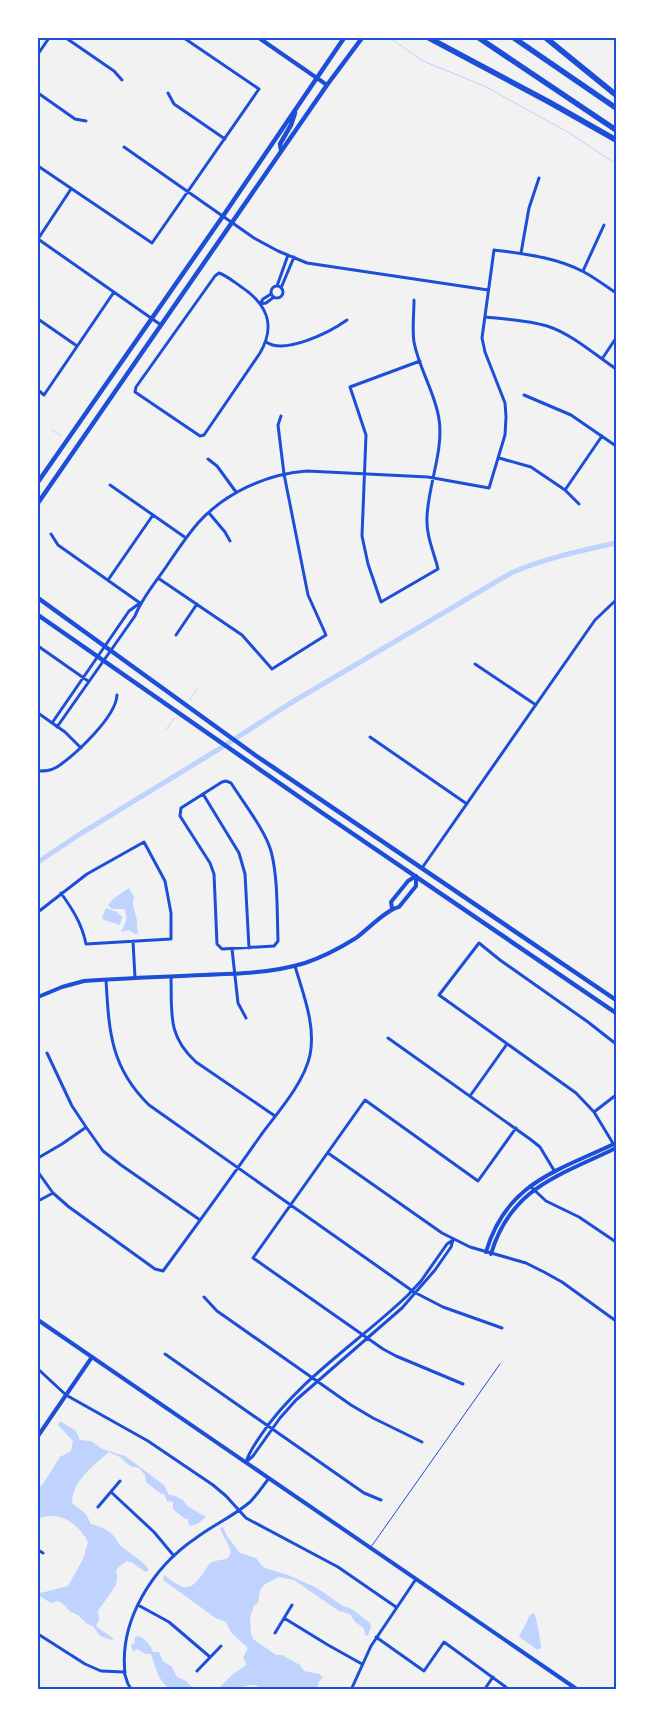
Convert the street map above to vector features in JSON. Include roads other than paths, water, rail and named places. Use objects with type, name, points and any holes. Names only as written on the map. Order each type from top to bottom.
[{"type":"highway","points":[[429,38],[616,140]]},
{"type":"highway","points":[[479,38],[616,130]]},
{"type":"highway","points":[[514,38],[616,108]]},
{"type":"highway","points":[[546,38],[616,96]]},
{"type":"main road","points":[[38,482],[344,38]]},
{"type":"main road","points":[[38,503],[326,84],[362,38]]},
{"type":"main road","points":[[281,150],[280,144],[291,125],[297,107]]},
{"type":"main road","points":[[38,598],[239,744],[616,1000]]},
{"type":"main road","points":[[38,615],[616,1013]]},
{"type":"main road","points":[[416,876],[421,869]]},
{"type":"main road","points":[[555,970],[561,962]]},
{"type":"street","points":[[38,54],[49,38]]},
{"type":"street","points":[[66,38],[114,71],[122,80]]},
{"type":"street","points":[[38,166],[152,243],[260,89],[184,38]]},
{"type":"street","points":[[258,38],[326,84]]},
{"type":"street","points":[[38,93],[75,119],[86,120]]},
{"type":"street","points":[[168,93],[174,104],[224,139]]},
{"type":"street","points":[[124,147],[254,238],[294,258],[307,263],[488,290]]},
{"type":"street","points":[[521,254],[529,208],[539,178]]},
{"type":"street","points":[[71,189],[38,239],[161,325]]},
{"type":"street","points":[[583,272],[604,225]]},
{"type":"street","points":[[57,726],[135,616],[140,603],[186,538],[209,513],[236,492],[284,474],[307,471],[432,477],[489,488],[505,435],[505,403],[485,352],[482,338],[494,250],[550,259],[583,272],[616,293]]},
{"type":"street","points":[[260,304],[263,299],[272,296],[278,298],[282,295],[279,287],[288,255]]},
{"type":"street","points":[[272,296],[271,289],[279,287],[294,258]]},
{"type":"street","points":[[219,273],[253,296],[266,312],[269,326],[266,342],[204,434],[200,436],[135,392],[136,387],[156,357],[219,273]]},
{"type":"street","points":[[38,390],[44,395],[114,292]]},
{"type":"street","points":[[414,300],[414,343],[440,420],[439,442],[427,516],[427,534],[438,569],[381,602],[368,564],[362,536],[366,435],[350,387],[420,361]]},
{"type":"street","points":[[484,317],[524,321],[547,326],[567,334],[616,369]]},
{"type":"street","points":[[38,319],[77,346]]},
{"type":"street","points":[[266,342],[271,346],[290,345],[314,338],[347,320]]},
{"type":"street","points":[[602,359],[616,338]]},
{"type":"street","points":[[524,395],[570,415],[616,446]]},
{"type":"street","points":[[158,578],[242,635],[272,669],[326,635],[308,595],[284,474],[278,425],[281,416]]},
{"type":"street","points":[[565,490],[602,436]]},
{"type":"street","points":[[499,458],[531,467],[565,490],[579,504]]},
{"type":"street","points":[[208,460],[217,466],[236,492]]},
{"type":"street","points":[[110,485],[186,538]]},
{"type":"street","points":[[209,513],[230,541]]},
{"type":"street","points":[[108,580],[153,515]]},
{"type":"street","points":[[51,534],[58,545],[140,603]]},
{"type":"street","points":[[421,869],[595,620],[616,600]]},
{"type":"street","points":[[52,723],[130,611],[140,603]]},
{"type":"street","points":[[176,635],[197,604]]},
{"type":"street","points":[[38,646],[88,681]]},
{"type":"street","points":[[475,664],[536,705]]},
{"type":"street","points":[[38,771],[46,771],[56,767],[81,748],[103,725],[116,702],[117,695]]},
{"type":"street","points":[[38,713],[57,726],[81,748]]},
{"type":"street","points":[[370,736],[467,804]]},
{"type":"street","points":[[222,782],[231,783],[265,836],[271,850],[274,866],[278,940],[274,946],[222,949],[217,944],[214,874],[210,863],[180,816],[182,808],[203,794],[222,782]]},
{"type":"street","points":[[203,794],[242,862],[245,874],[249,948]]},
{"type":"street","points":[[38,912],[61,893],[87,874],[144,842],[166,881],[171,913],[171,939],[86,944],[84,930],[79,919],[61,893]]},
{"type":"street","points":[[392,908],[391,902],[408,882],[416,876]]},
{"type":"street","points":[[38,998],[72,984],[134,978],[234,974],[269,971],[295,966],[316,959],[346,944],[368,929],[392,908],[399,907],[416,886],[416,876]]},
{"type":"street","points":[[132,941],[134,978]]},
{"type":"street","points":[[488,1253],[506,1217],[532,1188],[556,1174],[616,1146],[594,1112],[576,1093],[439,995],[479,943],[616,1044]]},
{"type":"street","points":[[232,949],[238,1002],[246,1018]]},
{"type":"street","points":[[38,1172],[53,1194],[69,1207],[155,1270],[163,1271],[275,1116],[305,1070],[310,1054],[312,1035],[295,966]]},
{"type":"street","points":[[170,977],[173,1025],[176,1038],[186,1052],[196,1062],[275,1116]]},
{"type":"street","points":[[106,980],[108,1025],[112,1044],[127,1079],[136,1093],[149,1105],[416,1294],[442,1307],[502,1328]]},
{"type":"street","points":[[388,1038],[540,1147],[556,1174]]},
{"type":"street","points":[[470,1096],[507,1044]]},
{"type":"street","points":[[47,1053],[72,1106],[103,1151],[120,1165],[200,1220]]},
{"type":"street","points":[[594,1112],[616,1095]]},
{"type":"street","points":[[463,1384],[396,1356],[367,1338],[253,1258],[365,1100],[478,1181],[516,1128]]},
{"type":"street","points":[[38,1158],[86,1128]]},
{"type":"street","points":[[328,1153],[453,1240],[488,1253],[526,1263],[562,1282],[616,1321]]},
{"type":"street","points":[[532,1188],[546,1201],[579,1217],[616,1242]]},
{"type":"street","points":[[38,1202],[53,1194]]},
{"type":"street","points":[[246,1462],[249,1454],[268,1426],[287,1402],[412,1291],[447,1244],[453,1240]]},
{"type":"street","points":[[246,1462],[253,1456],[286,1410],[416,1294],[451,1247],[453,1240]]},
{"type":"street","points":[[204,1297],[216,1311],[317,1381],[373,1418],[422,1442]]},
{"type":"street","points":[[38,1320],[578,1690]]},
{"type":"street","points":[[165,1354],[364,1493],[380,1500]]},
{"type":"street","points":[[38,1436],[92,1357]]},
{"type":"street","points":[[38,1369],[66,1395],[148,1441],[213,1485],[238,1510],[256,1524],[338,1567],[396,1607]]},
{"type":"street","points":[[132,1690],[125,1673],[124,1647],[138,1605],[154,1578],[174,1556],[197,1537],[250,1502],[269,1478]]},
{"type":"street","points":[[98,1507],[120,1480]]},
{"type":"street","points":[[110,1492],[154,1532],[174,1556]]},
{"type":"street","points":[[38,1550],[43,1553]]},
{"type":"street","points":[[351,1690],[376,1637],[416,1579]]},
{"type":"street","points":[[138,1605],[169,1622],[210,1657]]},
{"type":"street","points":[[275,1633],[292,1605]]},
{"type":"street","points":[[284,1618],[362,1664]]},
{"type":"street","points":[[38,1634],[101,1672],[125,1673]]},
{"type":"street","points":[[376,1637],[424,1671],[444,1642],[510,1690]]},
{"type":"street","points":[[196,1671],[221,1646]]},
{"type":"street","points":[[484,1690],[493,1677]]},
{"type":"lane","points":[[370,1547],[500,1364]]},
{"type":"water","points":[[129,888],[134,897],[133,906],[138,934],[129,930],[121,932],[126,918],[124,909],[112,909],[108,905],[113,899]]},
{"type":"water","points":[[106,908],[117,912],[122,917],[120,925],[102,918]]},
{"type":"water","points":[[60,1421],[76,1431],[80,1440],[91,1441],[102,1449],[125,1456],[164,1485],[169,1495],[180,1498],[187,1506],[206,1517],[197,1524],[190,1526],[188,1519],[185,1519],[173,1509],[173,1502],[167,1501],[164,1494],[161,1494],[146,1482],[145,1475],[139,1468],[130,1466],[120,1457],[109,1452],[80,1480],[73,1495],[72,1503],[86,1514],[91,1524],[111,1533],[121,1546],[141,1561],[149,1570],[145,1572],[127,1561],[118,1568],[116,1584],[98,1611],[99,1620],[96,1626],[114,1639],[112,1640],[100,1636],[93,1626],[71,1612],[62,1603],[58,1601],[51,1603],[38,1595],[38,1589],[41,1593],[68,1586],[83,1559],[88,1542],[78,1528],[69,1521],[51,1516],[41,1518],[38,1515],[38,1490],[60,1457],[71,1451],[73,1441],[58,1425]]},
{"type":"water","points":[[223,1527],[227,1536],[240,1553],[256,1558],[263,1567],[288,1575],[317,1588],[343,1606],[352,1609],[370,1623],[371,1627],[368,1636],[365,1635],[364,1628],[355,1622],[350,1614],[339,1611],[294,1580],[279,1577],[265,1584],[260,1590],[258,1603],[254,1605],[250,1618],[253,1639],[276,1655],[282,1655],[300,1665],[304,1671],[319,1674],[323,1677],[317,1689],[264,1689],[252,1685],[237,1689],[218,1689],[233,1674],[245,1666],[246,1663],[243,1658],[248,1648],[232,1633],[226,1622],[217,1619],[163,1580],[164,1575],[180,1586],[188,1587],[197,1581],[212,1562],[227,1559],[231,1553],[220,1528]]},
{"type":"water","points":[[534,1613],[541,1645],[541,1648],[538,1650],[519,1637],[530,1615]]},
{"type":"water","points":[[136,1636],[146,1641],[153,1652],[159,1652],[163,1661],[172,1667],[177,1677],[186,1681],[194,1689],[174,1690],[169,1688],[158,1675],[151,1654],[146,1654],[137,1649],[133,1652],[131,1645],[135,1643],[134,1639]]},
{"type":"waterway","points":[[390,38],[423,61],[484,86],[568,132],[616,164]]},
{"type":"waterway","points":[[52,430],[61,436]]},
{"type":"waterway","points":[[38,862],[289,704],[511,573],[550,559],[616,543]]},
{"type":"waterway","points":[[190,700],[197,689]]},
{"type":"waterway","points":[[166,730],[174,718]]}]
